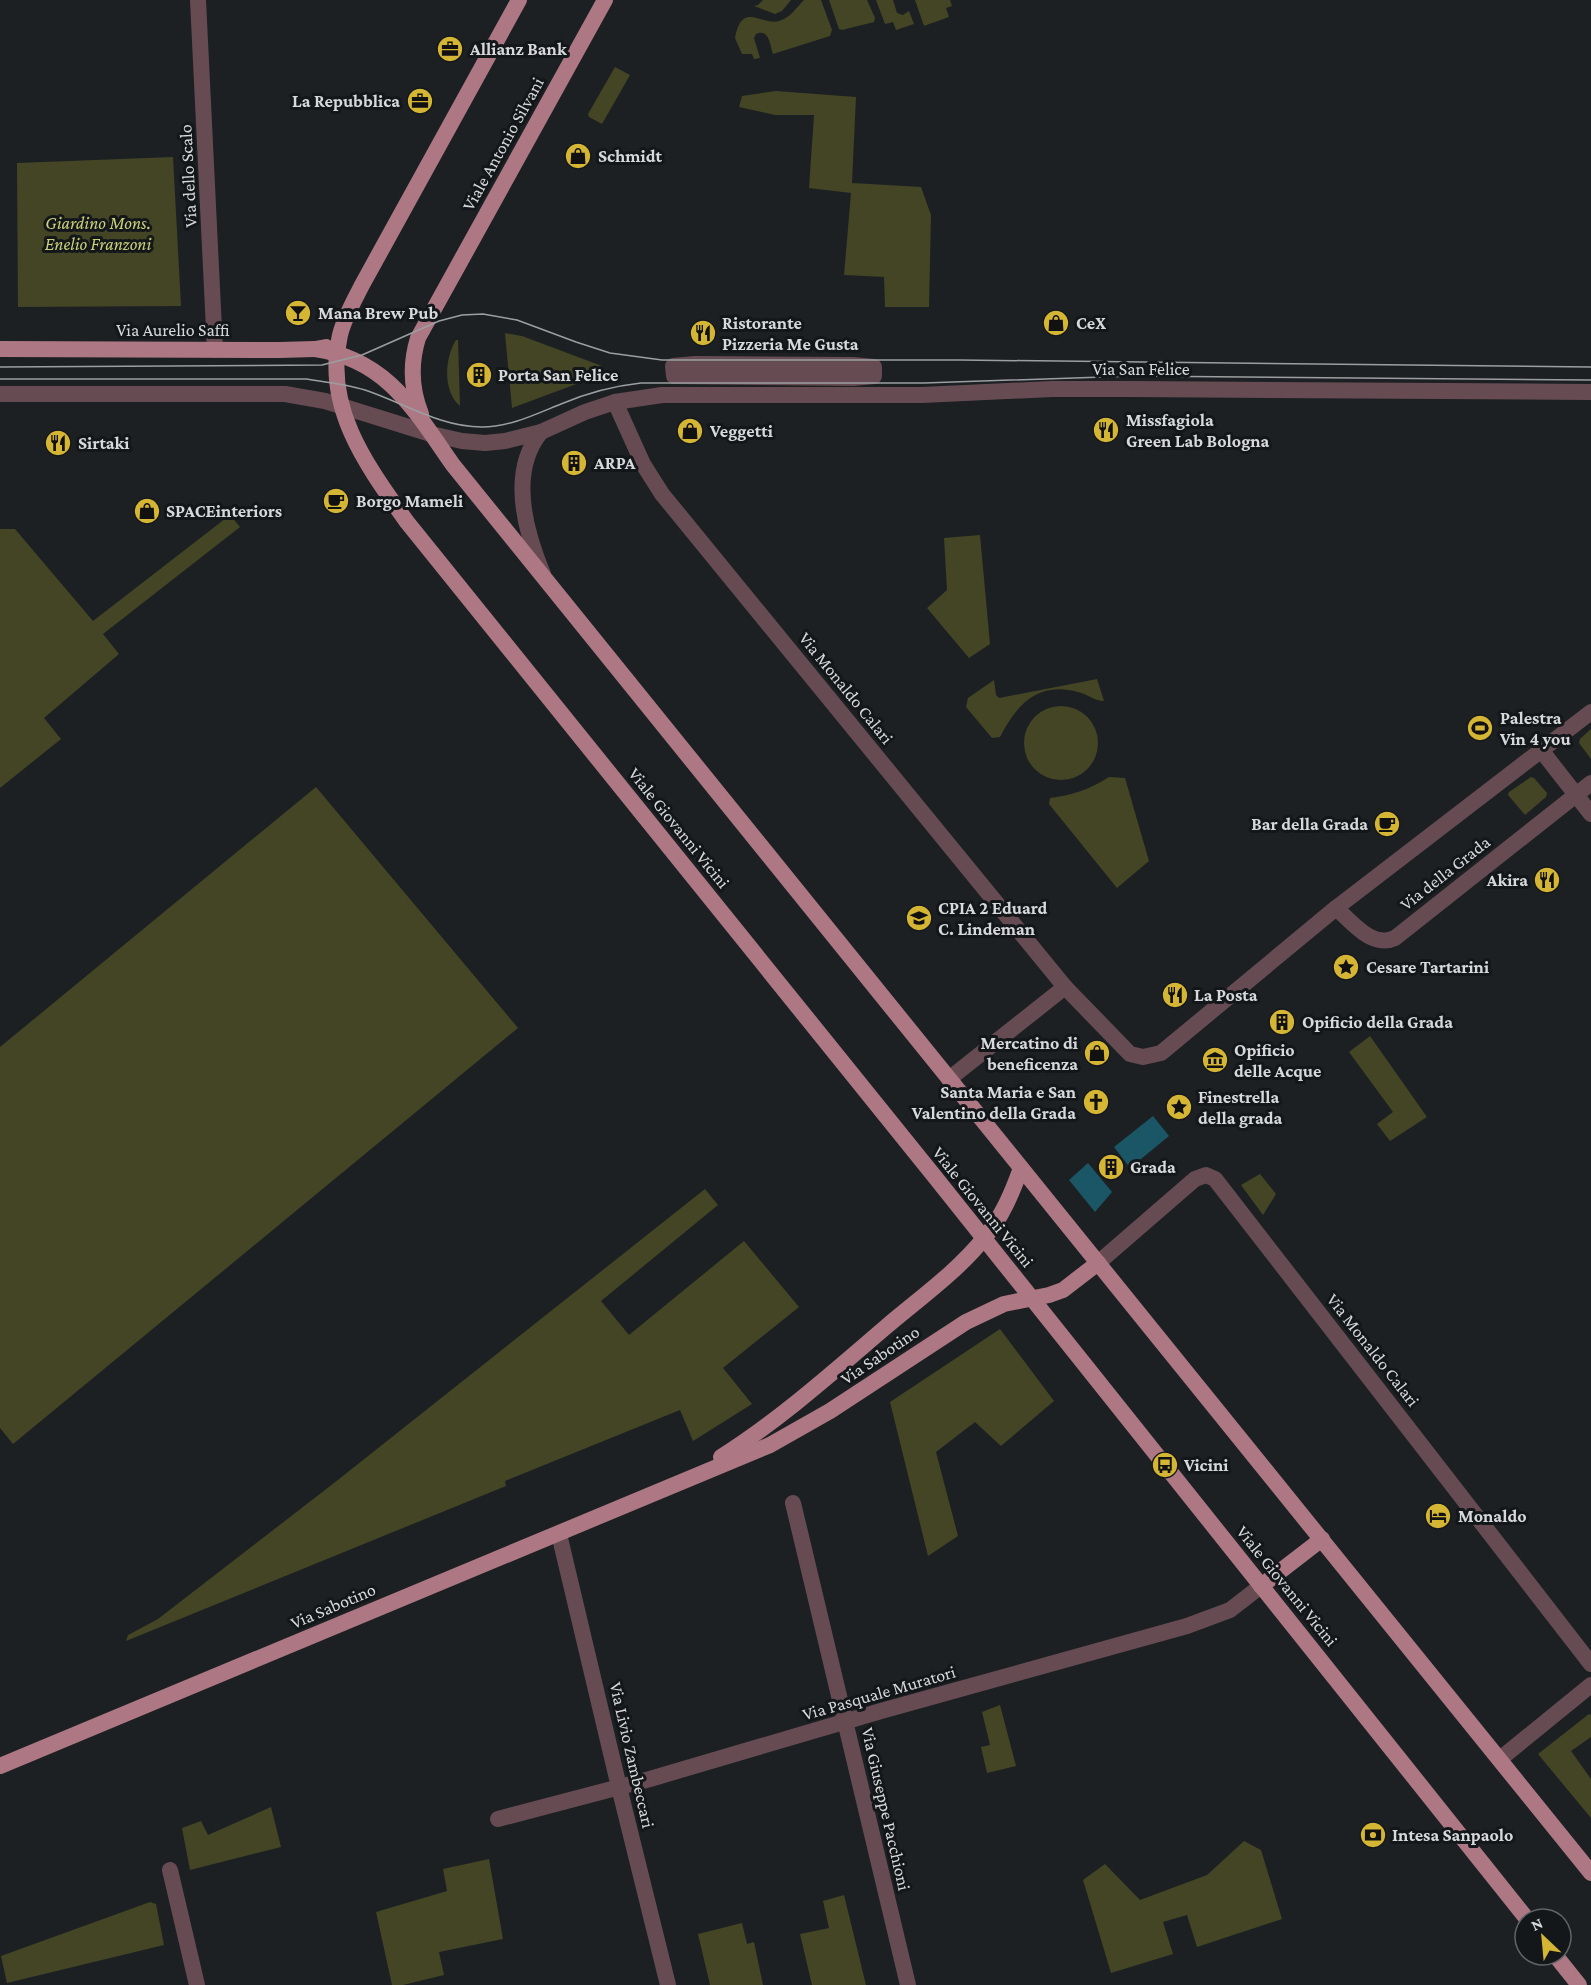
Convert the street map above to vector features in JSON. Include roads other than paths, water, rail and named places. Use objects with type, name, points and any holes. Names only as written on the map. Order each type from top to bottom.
[{"type":"main road","name":"Viale Giovanni Vicini","points":[[519,0],[362,285],[340,335],[337,379],[341,406],[348,429],[365,462],[407,522],[1517,1907]]},
{"type":"main road","name":"Viale Antonio Silvani","points":[[431,434],[417,404],[412,373],[418,338],[605,0]]},
{"type":"main road","name":"Via Aurelio Saffi","points":[[0,349],[315,349],[331,344],[340,335]]},
{"type":"main road","points":[[315,349],[337,353],[361,362],[381,376],[414,411],[458,471],[544,578],[1591,1873]]},
{"type":"main road","name":"Via Sabotino","points":[[681,1482],[740,1445],[801,1399],[951,1272],[984,1239],[1006,1205],[1021,1168]]},
{"type":"main road","name":"Via Sabotino","points":[[0,1766],[770,1445],[802,1429],[982,1312],[1004,1304],[1063,1290],[1098,1263]]},
{"type":"main road","points":[[1261,1586],[1322,1539]]},
{"type":"main road","points":[[1566,1967],[1580,1985]]},
{"type":"street","name":"Via dello Scalo","points":[[198,0],[215,350]]},
{"type":"street","points":[[695,364],[853,365],[874,367],[874,376],[695,378],[674,376],[673,366],[695,364]]},
{"type":"street","name":"Via San Felice","points":[[341,406],[431,434],[462,441],[485,443],[511,440],[541,432],[585,412],[615,402],[652,396],[913,395],[1131,388],[1591,392]]},
{"type":"street","points":[[0,394],[273,393],[306,396],[341,406]]},
{"type":"street","name":"Via Monaldo Calari","points":[[615,402],[643,464],[662,494],[1065,987],[1122,1048],[1136,1057],[1148,1057],[1167,1049],[1336,908]]},
{"type":"street","points":[[541,432],[532,444],[525,462],[523,484],[526,520],[544,578]]},
{"type":"street","points":[[1336,908],[1591,712]]},
{"type":"street","points":[[1541,750],[1591,814]]},
{"type":"street","name":"Via della Grada","points":[[1336,908],[1372,939],[1386,942],[1395,938],[1591,783]]},
{"type":"street","points":[[949,1079],[1065,987]]},
{"type":"street","name":"Via Monaldo Calari","points":[[1098,1263],[1195,1179],[1206,1175],[1215,1179],[1591,1664]]},
{"type":"street","name":"Via Giuseppe Pacchioni","points":[[793,1503],[908,1985]]},
{"type":"street","name":"Via Livio Zambeccari","points":[[559,1534],[618,1787],[668,1985]]},
{"type":"street","name":"Via Pasquale Muratori","points":[[498,1819],[1187,1626],[1230,1610],[1261,1586]]},
{"type":"street","points":[[1500,1759],[1591,1684]]},
{"type":"street","points":[[170,1870],[197,1985]]},
{"type":"water","points":[[1153,1116],[1169,1136],[1130,1168],[1114,1147]]},
{"type":"water","points":[[1088,1163],[1112,1192],[1095,1212],[1069,1180]]},
{"type":"tram line","points":[[0,367],[322,365],[362,355],[439,321],[462,315],[483,314],[517,320],[610,353],[662,360],[960,360],[1591,367]]},
{"type":"tram line","points":[[0,379],[306,379],[358,388],[437,419],[482,427],[513,422],[590,393],[641,383],[924,383],[1132,376],[1591,380]]},
{"type":"place","name":"Allianz Bank","points":[[450,49]]},
{"type":"place","name":"La Repubblica","points":[[420,101]]},
{"type":"place","name":"Schmidt","points":[[578,156]]},
{"type":"place","name":"Mana Brew Pub","points":[[298,313]]},
{"type":"place","name":"CeX","points":[[1056,323]]},
{"type":"place","name":"Ristorante Pizzeria Me Gusta","points":[[703,333]]},
{"type":"place","name":"Porta San Felice","points":[[479,375]]},
{"type":"place","name":"Missfagiola Green Lab Bologna","points":[[1106,430]]},
{"type":"place","name":"Veggetti","points":[[690,431]]},
{"type":"place","name":"Sirtaki","points":[[58,443]]},
{"type":"place","name":"ARPA","points":[[574,463]]},
{"type":"place","name":"Borgo Mameli","points":[[336,501]]},
{"type":"place","name":"SPACEinteriors","points":[[147,511]]},
{"type":"place","name":"Palestra Vin 4 you","points":[[1480,728]]},
{"type":"place","name":"Bar della Grada","points":[[1387,824]]},
{"type":"place","name":"Akira","points":[[1547,880]]},
{"type":"place","name":"CPIA 2 Eduard C. Lindeman","points":[[919,918]]},
{"type":"place","name":"Cesare Tartarini","points":[[1346,967]]},
{"type":"place","name":"La Posta","points":[[1175,995]]},
{"type":"place","name":"Opificio della Grada","points":[[1282,1022]]},
{"type":"place","name":"Mercatino di beneficenza","points":[[1097,1053]]},
{"type":"place","name":"Opificio delle Acque","points":[[1215,1060]]},
{"type":"place","name":"Santa Maria e San Valentino della Grada","points":[[1096,1102]]},
{"type":"place","name":"Finestrella della grada","points":[[1179,1107]]},
{"type":"place","name":"Grada","points":[[1111,1167]]},
{"type":"place","name":"Vicini","points":[[1165,1465]]},
{"type":"place","name":"Monaldo","points":[[1438,1516]]},
{"type":"place","name":"Intesa Sanpaolo","points":[[1373,1835]]},
{"type":"park label","name":"Giardino Mons. Enelio Franzoni","points":[[98,233]]}]
